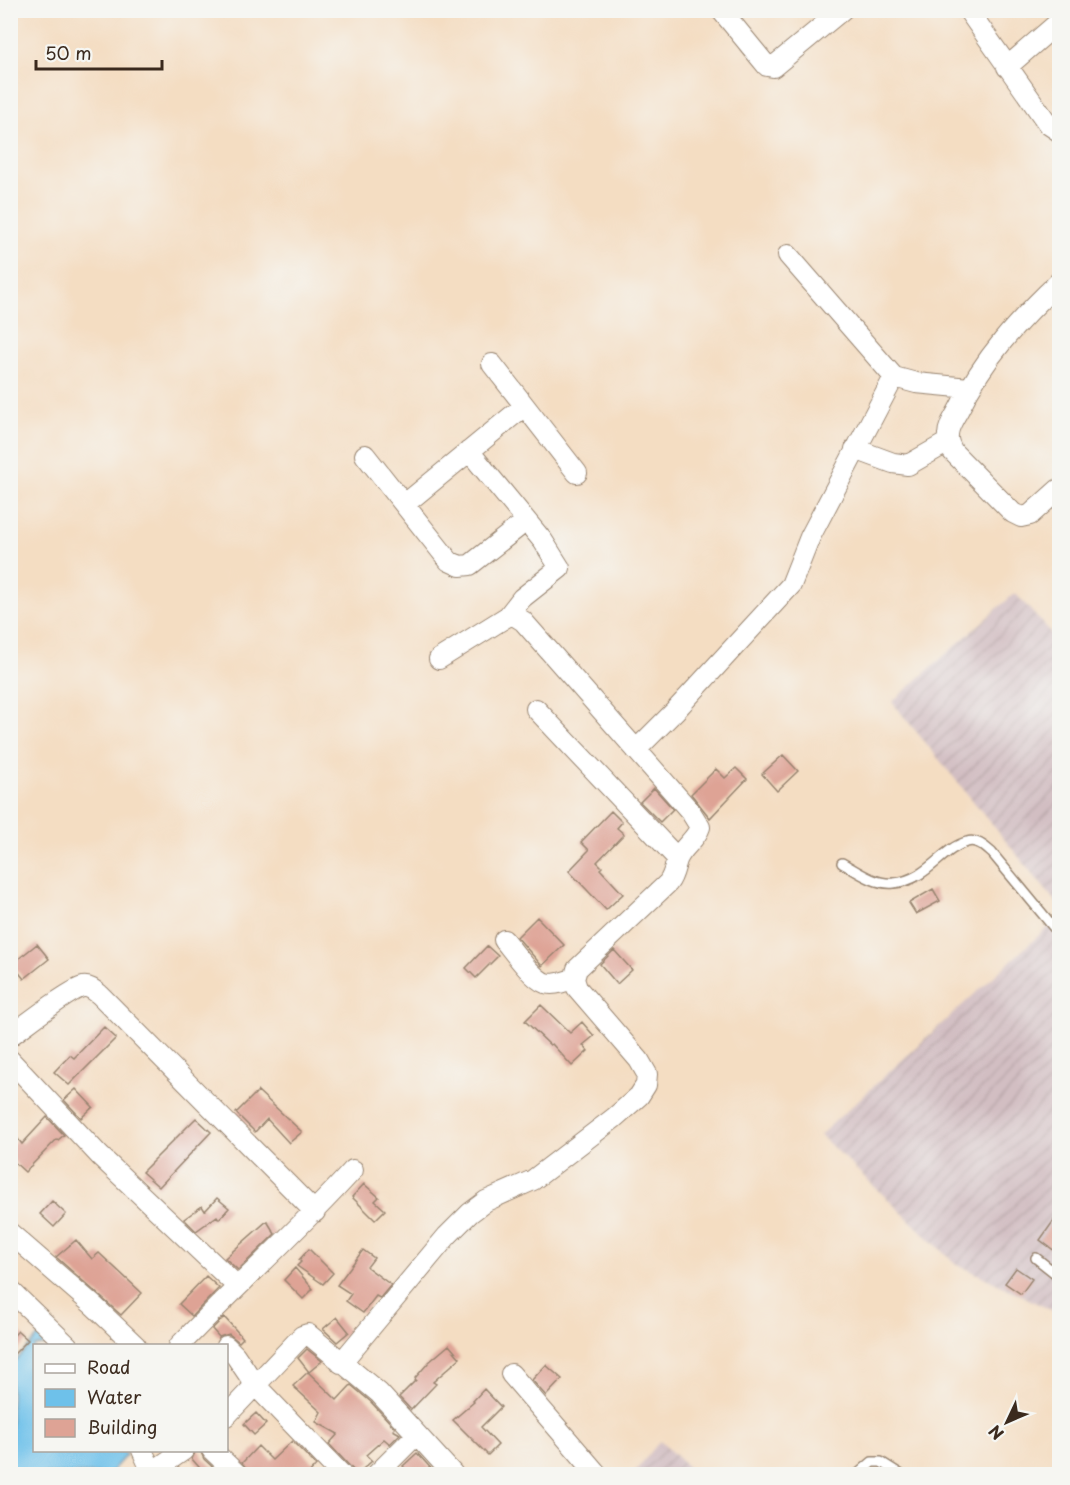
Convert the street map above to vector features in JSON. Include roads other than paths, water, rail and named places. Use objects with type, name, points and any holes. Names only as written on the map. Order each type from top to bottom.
[{"type":"street","points":[[721,10],[767,66],[773,67],[842,10]]},
{"type":"street","points":[[968,10],[1048,124],[1059,132]]},
{"type":"street","points":[[1007,67],[1059,21]]},
{"type":"street","points":[[788,255],[894,377],[916,383],[969,388]]},
{"type":"street","points":[[1059,281],[1019,320],[985,362],[947,432],[948,442],[954,452],[1013,513],[1021,517],[1030,515],[1059,489]]},
{"type":"street","points":[[492,364],[577,473]]},
{"type":"street","points":[[636,750],[682,704],[791,585],[810,537],[894,377]]},
{"type":"street","points":[[405,504],[524,407]]},
{"type":"street","points":[[855,449],[892,463],[908,465],[948,442]]},
{"type":"street","points":[[439,659],[508,616],[522,598],[560,568],[543,541],[469,451]]},
{"type":"street","points":[[365,455],[449,561],[460,566],[470,565],[526,521]]},
{"type":"street","points":[[341,1363],[447,1236],[470,1212],[486,1201],[533,1180],[614,1119],[639,1096],[646,1085],[647,1074],[639,1060],[577,988],[574,979],[577,969],[674,876],[677,858],[698,833],[700,827],[690,811],[523,621],[515,616],[508,616]]},
{"type":"street","points":[[536,709],[677,858]]},
{"type":"street","points":[[504,940],[535,976],[544,982],[554,984],[574,979]]},
{"type":"street","points":[[10,1036],[71,993],[82,987],[90,987],[315,1212]]},
{"type":"street","points":[[10,1060],[100,1156],[237,1286]]},
{"type":"street","points":[[181,1344],[237,1286],[315,1212],[353,1170]]},
{"type":"street","points":[[10,1233],[134,1344]]},
{"type":"street","points":[[10,1290],[66,1344]]},
{"type":"street","points":[[202,1322],[224,1344]]},
{"type":"street","points":[[228,1414],[302,1336],[308,1334],[379,1393],[453,1474]]},
{"type":"street","points":[[228,1348],[256,1386],[341,1474]]},
{"type":"street","points":[[511,1374],[597,1474]]},
{"type":"street","points":[[377,1474],[416,1435]]},
{"type":"street","points":[[143,1452],[150,1473],[181,1452]]},
{"type":"street","points":[[214,1452],[237,1474]]},
{"type":"lane","points":[[842,863],[876,882],[892,883],[910,879],[930,868],[952,850],[968,841],[980,843],[992,853],[1059,935]]},
{"type":"lane","points":[[1036,1258],[1059,1277]]},
{"type":"lane","points":[[858,1474],[872,1462],[881,1462],[900,1474]]},
{"type":"water","points":[[40,1335],[47,1344],[33,1344],[33,1452],[124,1452],[126,1455],[109,1474],[11,1474],[11,1365]]}]
